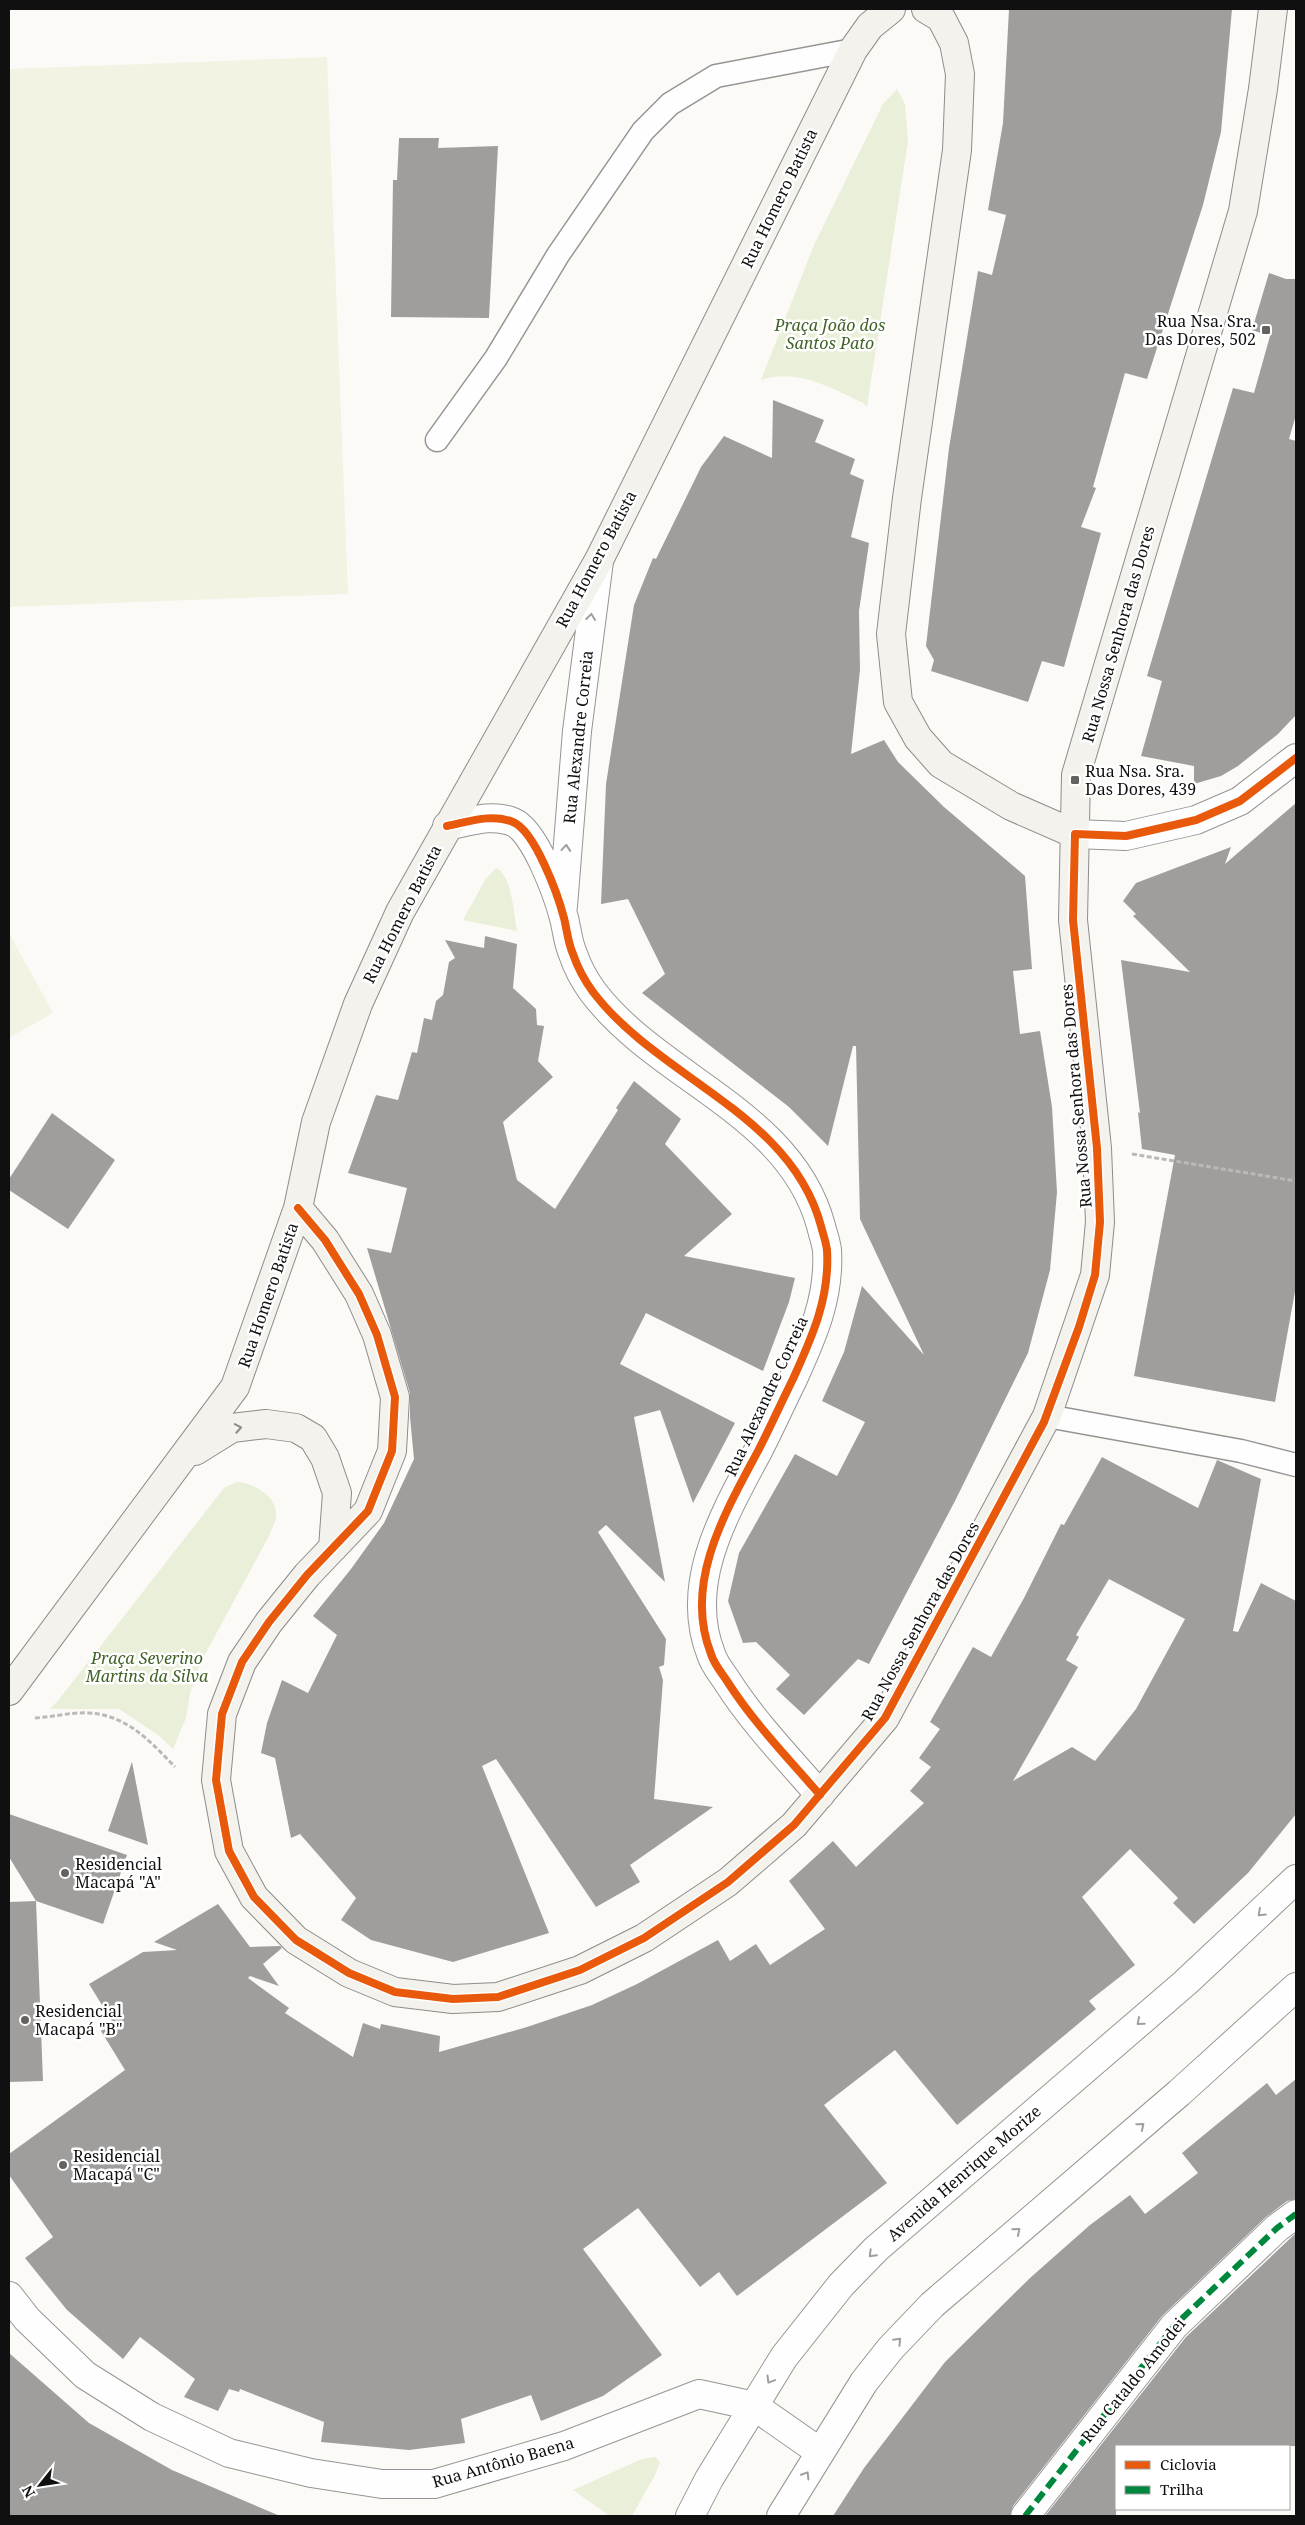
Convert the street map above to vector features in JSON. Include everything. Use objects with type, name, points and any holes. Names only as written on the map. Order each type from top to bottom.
[{"type":"main road","name":"Rua Homero Batista","points":[[9,1691],[235,1387],[298,1208],[316,1122],[358,1004],[400,912],[599,560],[853,50],[870,26],[891,9]]},
{"type":"main road","points":[[926,9],[941,18],[954,43],[960,74],[957,150],[907,498],[891,634],[898,702],[918,738],[941,764],[1010,806],[1075,834]]},
{"type":"main road","name":"Rua Nossa Senhora das Dores","points":[[298,1208],[325,1240],[359,1294],[377,1335],[395,1397],[392,1451],[368,1510],[307,1575],[269,1622],[242,1662],[222,1714],[216,1780],[229,1851],[254,1897],[296,1940],[349,1973],[395,1992],[453,1999],[498,1997],[580,1970],[644,1938],[728,1882],[794,1825],[885,1718],[1047,1416],[1094,1275],[1100,1222],[1097,1148],[1073,920],[1076,775],[1243,211],[1264,90],[1273,9]]},
{"type":"main road","points":[[181,1460],[232,1428],[266,1424],[296,1428],[314,1438],[325,1458],[337,1494],[333,1548]]},
{"type":"street","name":"Rua Alexandre Correia","points":[[563,915],[566,855],[577,732],[599,560]]},
{"type":"street","points":[[1075,834],[1126,836],[1196,820],[1240,801],[1296,758]]},
{"type":"street","name":"Rua Alexandre Correia","points":[[447,826],[488,817],[514,822],[530,837],[563,915],[572,953],[593,991],[632,1033],[748,1121],[778,1148],[791,1163],[815,1203],[827,1248],[826,1288],[817,1326],[770,1428],[726,1511],[708,1556],[702,1590],[704,1630],[711,1657],[741,1703],[820,1795]]},
{"type":"street","name":"Avenida Henrique Morize","points":[[690,2516],[709,2479],[784,2356],[841,2285],[876,2249],[1185,1983],[1296,1879]]},
{"type":"street","points":[[781,2516],[864,2382],[890,2349],[932,2305],[1179,2094],[1296,1987]]},
{"type":"street","name":"Rua Cataldo Amodei","points":[[1025,2516],[1174,2326],[1277,2228],[1296,2214]]},
{"type":"street","name":"Rua Antônio Baena","points":[[9,2296],[27,2319],[86,2375],[152,2417],[229,2453],[320,2475],[382,2484],[434,2484],[564,2446],[699,2394],[754,2406],[820,2452]]},
{"type":"lane","points":[[437,440],[496,358],[558,256],[643,131],[670,104],[716,76],[853,50]]},
{"type":"lane","points":[[1047,1416],[1241,1451],[1296,1465]]},
{"type":"path","points":[[1097,1148],[1296,1181]]},
{"type":"path","points":[[35,1718],[90,1713],[118,1719],[144,1734],[175,1767]]},
{"type":"green space","points":[[327,57],[348,594],[9,607],[9,69]]},
{"type":"green space","name":"Praça João dos Santos Pato","points":[[897,89],[905,104],[908,141],[867,407],[863,403],[814,381],[788,376],[761,380],[814,245],[883,104]]},
{"type":"green space","points":[[496,868],[506,878],[509,887],[517,931],[463,920],[485,880]]},
{"type":"green space","points":[[9,933],[53,1013],[9,1038]]},
{"type":"green space","name":"Praça Severino Martins da Silva","points":[[236,1482],[249,1484],[267,1495],[275,1506],[276,1519],[269,1536],[201,1662],[190,1693],[186,1718],[173,1749],[158,1735],[119,1709],[50,1709],[224,1488]]},
{"type":"green space","points":[[655,2457],[660,2462],[655,2475],[632,2516],[610,2516],[573,2490],[642,2459]]},
{"type":"building","points":[[1009,9],[1232,9],[1221,132],[1203,205],[1147,379],[1125,373],[1093,487],[1096,488],[1081,527],[1101,533],[1064,667],[1042,661],[1028,702],[931,671],[934,660],[926,646],[949,448],[978,271],[992,275],[1006,215],[988,210],[1003,123]]},
{"type":"building","points":[[399,138],[439,138],[438,148],[498,146],[489,318],[391,317],[393,180],[397,180]]},
{"type":"building","points":[[1269,273],[1286,279],[1296,279],[1296,415],[1289,439],[1296,441],[1296,715],[1278,734],[1238,766],[1221,776],[1194,784],[1194,766],[1141,756],[1162,681],[1147,676],[1233,388],[1254,393],[1270,336],[1252,330]]},
{"type":"building","points":[[773,400],[824,420],[815,442],[855,459],[850,474],[864,480],[851,537],[869,543],[859,611],[860,670],[851,754],[884,740],[898,762],[944,807],[1025,876],[1032,969],[1013,971],[1020,1034],[1040,1031],[1052,1107],[1057,1192],[1050,1270],[1028,1353],[955,1501],[869,1664],[858,1659],[804,1715],[776,1689],[790,1675],[756,1642],[743,1643],[728,1601],[739,1553],[795,1454],[837,1476],[865,1422],[822,1401],[844,1352],[862,1286],[924,1355],[860,1219],[856,1046],[853,1046],[828,1146],[789,1107],[642,993],[665,974],[628,899],[601,904],[606,784],[634,605],[653,558],[656,559],[701,467],[724,436],[772,458]]},
{"type":"building","points":[[1296,803],[1296,1286],[1275,1402],[1134,1376],[1175,1155],[1142,1149],[1138,1112],[1140,1113],[1121,960],[1190,972],[1133,916],[1136,914],[1123,901],[1136,883],[1231,847],[1225,864]]},
{"type":"building","points":[[485,936],[517,944],[513,988],[536,1009],[537,1025],[544,1026],[538,1061],[553,1077],[503,1122],[517,1180],[555,1209],[618,1110],[616,1108],[634,1081],[681,1119],[665,1144],[732,1214],[684,1256],[795,1278],[789,1302],[763,1371],[646,1313],[620,1364],[735,1423],[693,1503],[660,1410],[634,1417],[665,1582],[606,1525],[598,1532],[666,1639],[664,1665],[659,1667],[663,1680],[654,1799],[713,1807],[630,1865],[640,1882],[596,1907],[496,1759],[482,1766],[549,1933],[453,1962],[371,1940],[341,1920],[356,1898],[300,1834],[291,1838],[275,1758],[261,1753],[267,1723],[282,1680],[308,1693],[337,1635],[313,1616],[351,1569],[384,1523],[414,1459],[410,1393],[367,1248],[391,1253],[407,1188],[348,1173],[376,1095],[398,1100],[412,1052],[417,1053],[424,1018],[432,1020],[436,1001],[443,995],[449,962],[455,958],[445,940],[484,948]]},
{"type":"building","points":[[52,1113],[115,1160],[68,1229],[9,1190],[9,1179]]},
{"type":"building","points":[[1102,1457],[1198,1508],[1217,1460],[1261,1479],[1233,1631],[1238,1632],[1261,1583],[1296,1601],[1296,1814],[1248,1873],[1194,1924],[1173,1903],[1178,1898],[1130,1849],[1082,1897],[1135,1965],[1089,2001],[1096,2009],[957,2125],[895,2050],[824,2105],[887,2183],[737,2296],[719,2272],[700,2287],[638,2208],[583,2249],[662,2355],[603,2396],[541,2421],[531,2395],[461,2419],[465,2443],[409,2450],[321,2442],[324,2422],[240,2389],[239,2392],[229,2389],[218,2411],[184,2397],[195,2379],[140,2337],[123,2359],[67,2310],[25,2258],[53,2237],[9,2175],[9,2154],[125,2070],[101,2031],[113,2023],[89,1984],[143,1952],[177,1950],[154,1942],[218,1904],[250,1947],[280,1946],[282,1948],[263,1964],[279,1986],[250,1976],[248,1978],[289,2008],[285,2013],[353,2057],[363,2023],[380,2029],[381,2024],[440,2036],[439,2052],[527,2027],[592,2005],[637,1984],[718,1940],[730,1961],[756,1944],[770,1965],[825,1929],[789,1881],[833,1841],[856,1867],[924,1803],[910,1791],[931,1767],[919,1758],[940,1729],[930,1722],[973,1647],[991,1657],[1024,1598],[1061,1524],[1064,1525]],"holes":[[[1109,1579],[1185,1619],[1136,1709],[1095,1761],[1072,1747],[1013,1781],[1078,1667],[1066,1660],[1079,1637],[1076,1635]]]},
{"type":"building","points":[[132,1762],[148,1845],[108,1831]]},
{"type":"building","name":"Residencial Macapá \"A\"","points":[[9,1814],[127,1855],[103,1924],[36,1901],[9,1857]]},
{"type":"building","name":"Residencial Macapá \"B\"","points":[[36,1901],[43,2081],[9,2082],[9,1902]]},
{"type":"building","points":[[1296,2079],[1296,2199],[1287,2201],[1266,2217],[1162,2316],[1013,2506],[1010,2516],[833,2516],[864,2468],[945,2362],[1030,2278],[1090,2225],[1130,2195],[1145,2214],[1198,2173],[1182,2153],[1267,2083],[1276,2095]]},
{"type":"building","points":[[1296,2233],[1296,2446],[1115,2445],[1116,2516],[1045,2516],[1186,2337]]},
{"type":"building","points":[[9,2353],[89,2423],[172,2470],[280,2516],[9,2516]]},
{"type":"marked path","points":[[1025,2516],[1174,2326],[1277,2228],[1296,2214]]},
{"type":"cycle path","points":[[298,1208],[325,1240],[359,1294],[377,1335],[395,1397],[392,1451],[368,1511],[307,1575],[269,1622],[242,1662],[222,1714],[216,1780],[229,1851],[254,1897],[296,1940],[349,1973],[395,1992],[453,1999],[498,1997],[580,1970],[644,1938],[728,1882],[794,1825],[885,1718],[1044,1422],[1079,1327],[1095,1275],[1100,1222],[1097,1148],[1073,920],[1075,834],[1126,836],[1196,820],[1240,801],[1296,758]]},
{"type":"cycle path","points":[[447,826],[480,819],[497,818],[513,822],[521,828],[537,850],[551,880],[564,918],[571,950],[593,992],[621,1022],[652,1049],[753,1125],[782,1154],[805,1187],[821,1226],[827,1250],[827,1268],[826,1285],[818,1317],[793,1379],[721,1524],[705,1575],[702,1601],[704,1627],[716,1665],[759,1725],[820,1795]]},
{"type":"place","name":"Rua Nsa. Sra. Das Dores, 502","points":[[1266,330]]},
{"type":"place","name":"Rua Nsa. Sra. Das Dores, 439","points":[[1075,780]]},
{"type":"place","name":"Residencial Macapá \"A\"","points":[[65,1873]]},
{"type":"place","name":"Residencial Macapá \"B\"","points":[[25,2020]]},
{"type":"place","name":"Residencial Macapá \"C\"","points":[[63,2165]]}]
